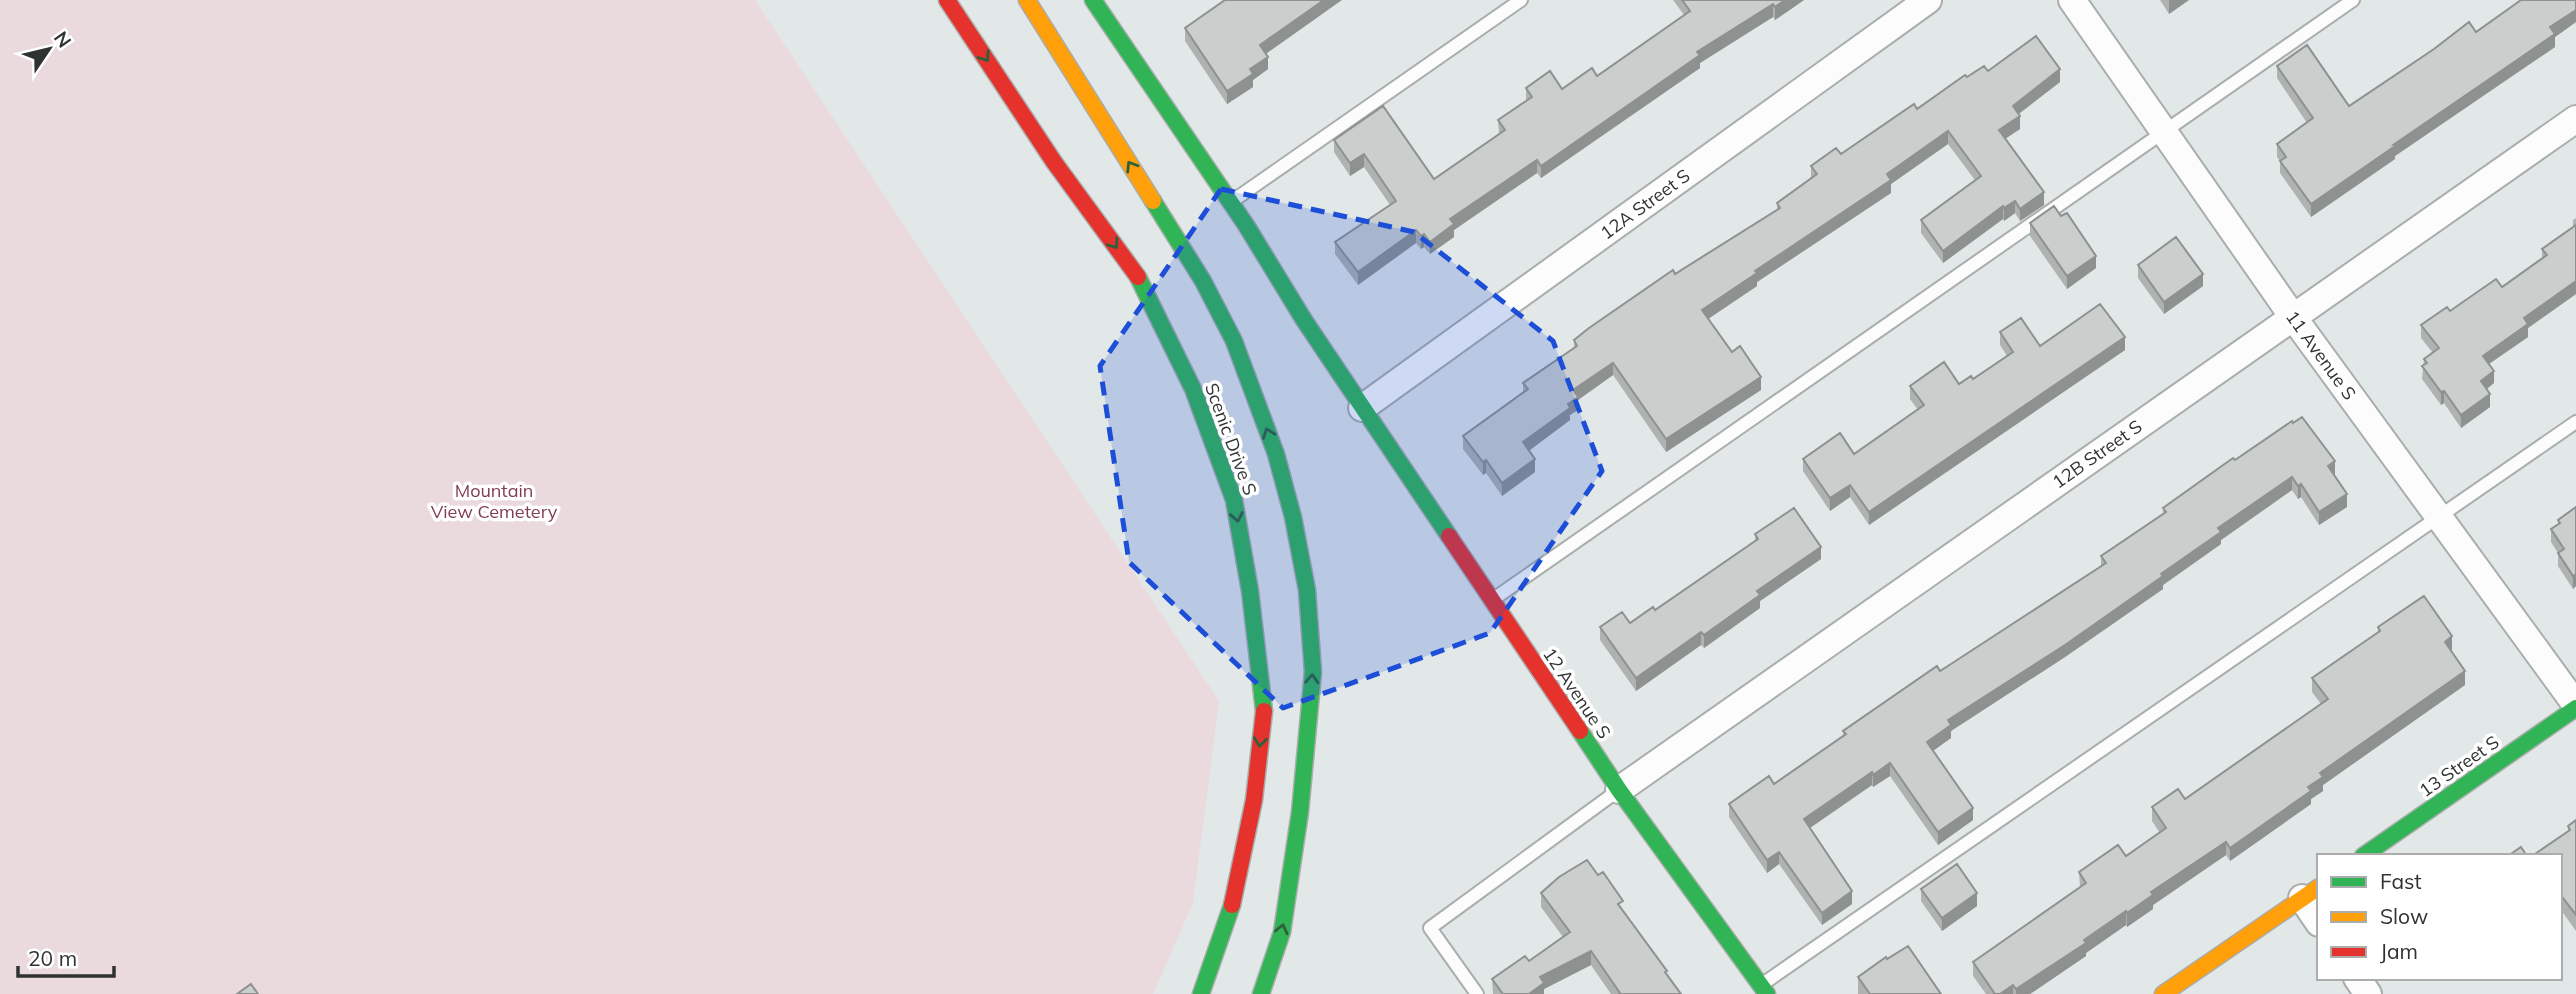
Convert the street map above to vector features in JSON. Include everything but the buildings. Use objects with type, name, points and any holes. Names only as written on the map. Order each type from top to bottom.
[{"type":"main road","name":"Scenic Drive S","points":[[947,0],[1054,162],[1139,278],[1193,388],[1234,500],[1250,591],[1264,712],[1254,800],[1231,909],[1201,994]]},
{"type":"main road","name":"Scenic Drive S","points":[[1027,0],[1203,281],[1234,341],[1276,454],[1293,517],[1307,590],[1313,672],[1300,813],[1282,932],[1261,994]]},
{"type":"main road","points":[[1094,0],[1230,203],[1362,408]]},
{"type":"main road","name":"12 Avenue S","points":[[1362,408],[1758,991]]},
{"type":"main road","name":"13 Street S","points":[[2366,854],[2576,707]]},
{"type":"main road","points":[[2163,994],[2310,892]]},
{"type":"street","name":"12A Street S","points":[[1362,408],[1928,0]]},
{"type":"street","name":"11 Avenue S","points":[[2072,0],[2293,317],[2576,707]]},
{"type":"street","name":"12B Street S","points":[[1619,790],[2576,119]]},
{"type":"street","points":[[2310,892],[2317,916]]},
{"type":"lane","points":[[1230,203],[1521,0]]},
{"type":"lane","points":[[1492,600],[2353,0]]},
{"type":"lane","points":[[1758,991],[2576,422]]},
{"type":"lane","points":[[1477,994],[1430,928],[1619,790]]},
{"type":"highlighted area","points":[[1221,189],[1414,232],[1553,341],[1602,471],[1490,633],[1283,708],[1129,562],[1100,366]]},
{"type":"green space","name":"Mountain View Cemetery","points":[[0,0],[755,0],[1219,701],[1193,903],[1153,994],[0,994]]},
{"type":"traffic: fast","points":[[1093,0],[1246,225],[1304,320],[1449,536]]},
{"type":"traffic: fast","points":[[1153,201],[1203,281],[1234,341],[1276,454],[1293,517],[1307,590],[1313,672],[1300,812],[1282,932],[1261,994]]},
{"type":"traffic: fast","points":[[1138,277],[1193,389],[1234,500],[1250,591],[1264,711]]},
{"type":"traffic: fast","points":[[2366,854],[2576,708]]},
{"type":"traffic: fast","points":[[1580,731],[1619,790],[1767,994]]},
{"type":"traffic: fast","points":[[1201,994],[1232,905]]},
{"type":"traffic: slow","points":[[1027,0],[1153,201]]},
{"type":"traffic: slow","points":[[2163,994],[2317,888]]},
{"type":"traffic: jam","points":[[947,0],[1054,162],[1138,277]]},
{"type":"traffic: jam","points":[[1449,536],[1580,731]]},
{"type":"traffic: jam","points":[[1232,905],[1254,800],[1264,711]]}]
